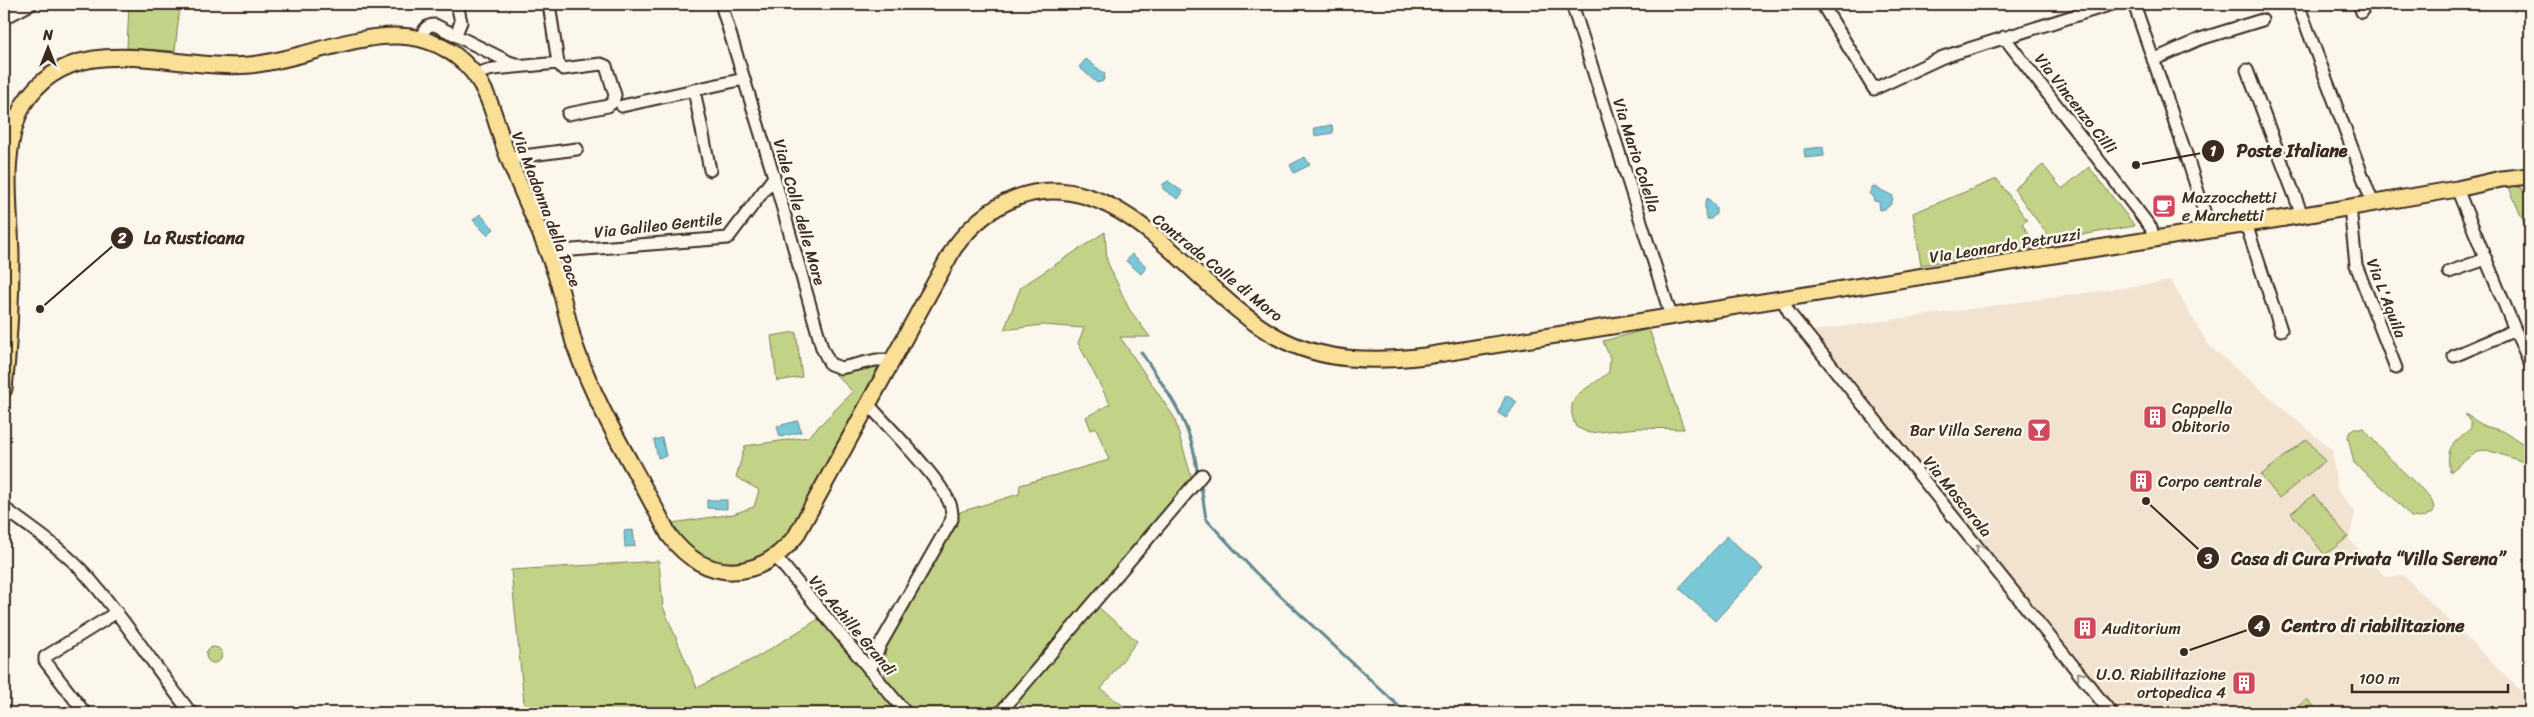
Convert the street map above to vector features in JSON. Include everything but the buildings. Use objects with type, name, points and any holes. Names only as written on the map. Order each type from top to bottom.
[{"type":"main road","name":"Via Madonna della Pace","points":[[4,389],[6,339],[11,293],[7,170],[9,141],[15,121],[25,102],[52,74],[75,63],[104,57],[202,64],[249,65],[277,60],[373,34],[403,34],[422,38],[451,52],[474,74],[488,99],[508,158],[556,276],[575,345],[588,377],[669,535],[677,546],[698,562],[727,571],[750,570],[776,557],[796,536],[894,360],[947,260],[969,229],[989,211],[1006,202],[1032,193],[1060,191]]},
{"type":"main road","name":"Via Leonardo Petruzzi","points":[[1536,337],[2302,216],[2457,190],[2509,177],[2530,176]]},
{"type":"main road","name":"Via Leonardo Petruzzi","points":[[2479,185],[2514,184],[2530,188]]},
{"type":"main road","name":"Contrada Colle di Moro","points":[[1060,191],[1095,198],[1118,210],[1143,227],[1247,318],[1277,337],[1310,351],[1358,360],[1399,359],[1536,337]]},
{"type":"street","points":[[4,18],[31,4]]},
{"type":"street","points":[[456,34],[461,22],[457,4]]},
{"type":"street","points":[[549,4],[558,64],[563,69],[569,70],[602,64],[606,66],[615,95],[613,102],[608,106],[568,114]]},
{"type":"street","name":"Viale Colle delle More","points":[[721,4],[774,177],[809,307],[826,360],[835,367],[841,368],[876,360],[894,360]]},
{"type":"street","name":"Via Mario Colella","points":[[1572,4],[1670,316]]},
{"type":"street","name":"Via Vincenzo Cilli","points":[[1822,4],[1874,89],[1943,57],[2112,4]]},
{"type":"street","points":[[2134,4],[2188,158],[2210,230]]},
{"type":"street","points":[[2298,4],[2373,204]]},
{"type":"street","points":[[2153,60],[2200,39],[2262,20]]},
{"type":"street","points":[[422,38],[424,30],[429,25],[435,24],[509,62],[522,66]]},
{"type":"street","name":"Via Vincenzo Cilli","points":[[2004,37],[2151,228],[2154,239]]},
{"type":"street","points":[[474,74],[480,71],[522,66],[558,64]]},
{"type":"street","points":[[2247,70],[2302,216]]},
{"type":"street","points":[[622,106],[744,79]]},
{"type":"street","points":[[694,90],[710,170]]},
{"type":"street","points":[[508,158],[577,149]]},
{"type":"street","name":"Via Galileo Gentile","points":[[547,252],[728,238],[774,177]]},
{"type":"street","points":[[2457,190],[2530,362]]},
{"type":"street","name":"Via L'Aquila","points":[[2350,207],[2356,265],[2396,368]]},
{"type":"street","points":[[2246,224],[2281,330]]},
{"type":"street","points":[[2449,272],[2486,259]]},
{"type":"street","name":"Via Moscarola","points":[[1782,299],[1790,314],[2110,713]]},
{"type":"street","points":[[2454,356],[2515,330]]},
{"type":"street","points":[[869,405],[931,476],[950,503],[952,512],[952,519],[880,645],[870,671]]},
{"type":"street","points":[[1000,713],[1202,475]]},
{"type":"street","points":[[4,508],[62,552],[86,575],[117,612],[191,713]]},
{"type":"street","name":"Via Achille Grandi","points":[[776,557],[906,713]]},
{"type":"street","points":[[85,713],[45,661],[45,657],[117,612]]},
{"type":"shaded area","points":[[2171,281],[2208,345],[2332,450],[2337,489],[2355,513],[2349,539],[2385,577],[2404,576],[2530,700],[2530,713],[2115,713],[1812,331]]},
{"type":"green space","points":[[129,4],[180,4],[175,51],[127,48]]},
{"type":"green space","points":[[2043,165],[2062,189],[2089,167],[2135,226],[2051,240],[2014,189]]},
{"type":"green space","points":[[1997,179],[2027,220],[2022,224],[2036,245],[2035,247],[1921,265],[1913,213]]},
{"type":"green space","points":[[2509,187],[2521,188],[2530,201],[2530,238]]},
{"type":"green space","points":[[1105,232],[1107,261],[1129,309],[1150,337],[1120,337],[1174,417],[1192,479],[1089,599],[1137,641],[1101,689],[1133,713],[1035,713],[1016,701],[1006,713],[525,713],[511,570],[659,561],[663,607],[697,688],[757,657],[830,612],[885,678],[884,664],[887,645],[960,512],[1019,494],[1020,485],[1109,460],[1096,428],[1091,430],[1086,417],[1110,404],[1078,343],[1084,328],[1042,325],[1004,330],[1021,287]]},
{"type":"green space","points":[[1649,329],[1684,429],[1638,428],[1589,433],[1576,427],[1572,416],[1574,400],[1585,389],[1609,372],[1610,358],[1603,341]]},
{"type":"green space","points":[[796,332],[802,377],[777,381],[771,336]]},
{"type":"green space","points":[[873,364],[877,369],[828,465],[796,523],[779,546],[770,554],[760,559],[738,564],[716,562],[695,553],[688,547],[672,523],[733,514],[754,507],[759,490],[736,477],[745,446],[808,437],[853,392],[835,374]]},
{"type":"green space","points":[[2465,414],[2484,426],[2503,431],[2530,448],[2530,464],[2487,450],[2477,451],[2450,472],[2449,456],[2452,446],[2471,428],[2471,423]]},
{"type":"green space","points":[[2354,428],[2363,428],[2389,458],[2430,497],[2434,507],[2432,513],[2421,518],[2411,517],[2391,495],[2354,463],[2348,437],[2350,431]]},
{"type":"green space","points":[[2307,439],[2325,461],[2279,498],[2261,475]]},
{"type":"green space","points":[[2314,495],[2348,537],[2325,555],[2291,513]]},
{"type":"green space","points":[[214,647],[220,649],[222,655],[220,661],[214,663],[208,661],[206,655],[208,649]]},
{"type":"green space","points":[[2307,699],[2320,713],[2290,713]]},
{"type":"water","points":[[1086,59],[1105,74],[1103,81],[1097,83],[1079,67]]},
{"type":"water","points":[[1332,125],[1333,133],[1315,136],[1314,128]]},
{"type":"water","points":[[1823,147],[1824,156],[1805,158],[1804,149]]},
{"type":"water","points":[[1305,157],[1310,165],[1294,173],[1290,165]]},
{"type":"water","points":[[1168,181],[1183,192],[1178,199],[1163,189],[1163,184]]},
{"type":"water","points":[[1873,186],[1893,196],[1888,207],[1880,210],[1879,202],[1874,201],[1873,196],[1869,194]]},
{"type":"water","points":[[1708,198],[1716,207],[1716,214],[1711,219],[1707,219],[1705,214],[1705,201]]},
{"type":"water","points":[[480,214],[494,229],[487,235],[473,220]]},
{"type":"water","points":[[1132,254],[1147,267],[1141,274],[1126,261]]},
{"type":"water","points":[[1506,395],[1517,402],[1506,418],[1498,413]]},
{"type":"water","points":[[798,421],[801,432],[780,437],[777,426]]},
{"type":"water","points":[[662,438],[666,456],[658,458],[654,440]]},
{"type":"water","points":[[707,500],[727,500],[727,509],[707,508]]},
{"type":"water","points":[[633,530],[635,546],[625,547],[624,531]]},
{"type":"water","points":[[1727,536],[1763,569],[1715,621],[1679,588]]},
{"type":"waterway","points":[[1141,352],[1169,394],[1184,422],[1190,437],[1197,470]]},
{"type":"waterway","points":[[1201,486],[1206,519],[1255,572],[1406,713]]},
{"type":"place","name":"Poste Italiane","points":[[2136,165]]},
{"type":"place","name":"Mazzocchetti e Marchetti","points":[[2164,206]]},
{"type":"place","name":"La Rusticana","points":[[40,309]]},
{"type":"place","name":"Cappella Obitorio","points":[[2155,417]]},
{"type":"place","name":"Bar Villa Serena","points":[[2039,430]]},
{"type":"place","name":"Corpo centrale","points":[[2141,481]]},
{"type":"place","name":"Casa di Cura Privata “Villa Serena”","points":[[2146,501]]},
{"type":"place","name":"Auditorium","points":[[2085,628]]},
{"type":"place","name":"Centro di riabilitazione","points":[[2184,652]]},
{"type":"place","name":"U.O. Riabilitazione ortopedica 4","points":[[2244,683]]}]
